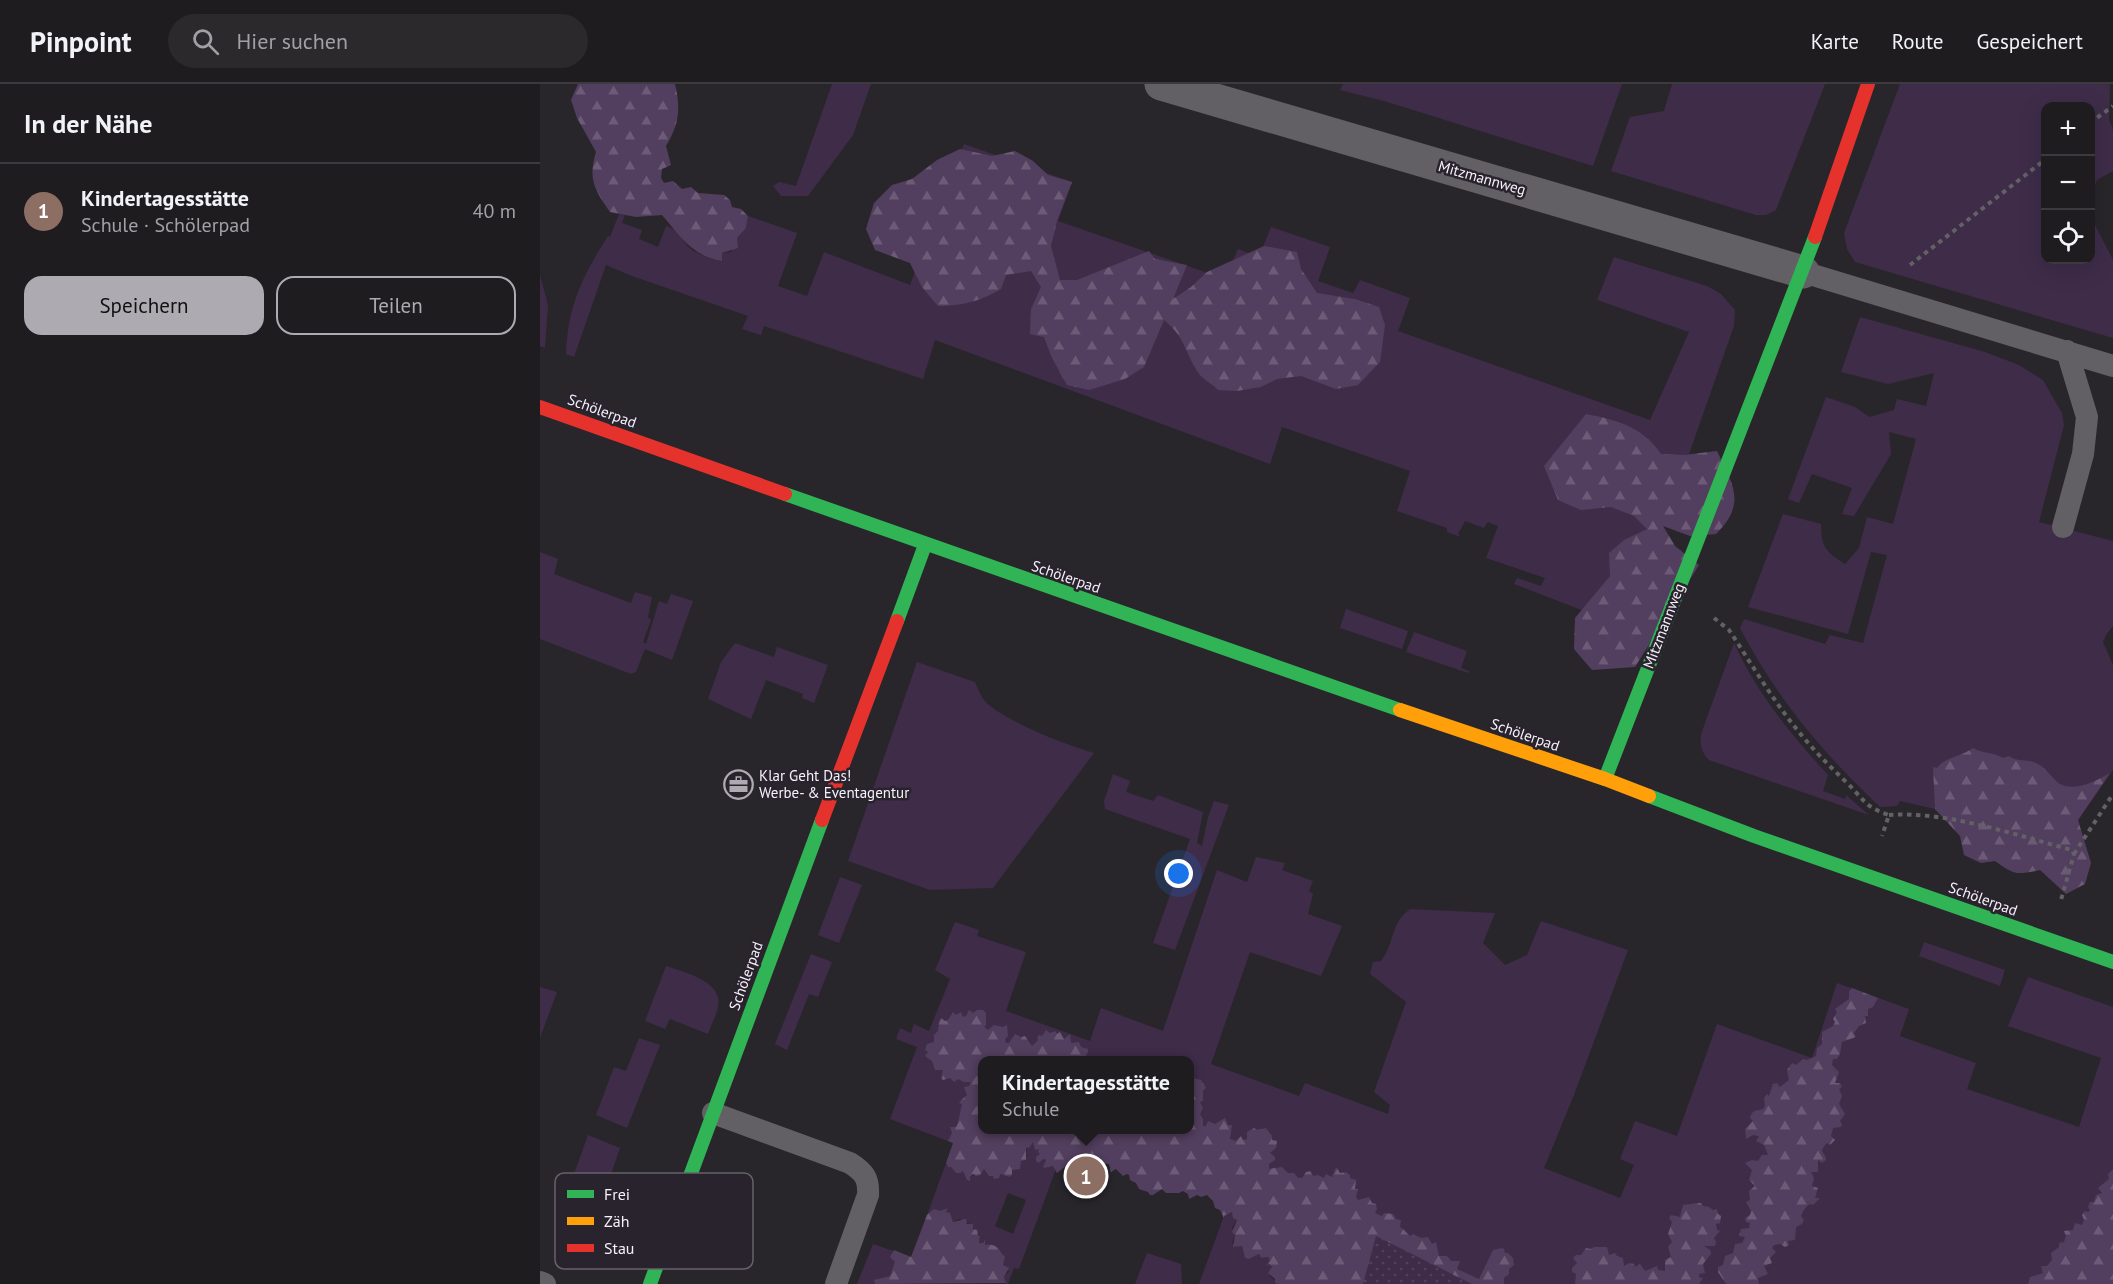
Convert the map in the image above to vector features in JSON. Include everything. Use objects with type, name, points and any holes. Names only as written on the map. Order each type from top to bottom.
[{"type":"street","name":"Mitzmannweg","points":[[1161,84],[1803,272]]},
{"type":"street","name":"Mitzmannweg","points":[[1605,779],[1803,272],[1868,84]]},
{"type":"street","name":"Schölerpad","points":[[540,406],[925,545],[1605,779],[1754,836],[2113,962]]},
{"type":"street","name":"Schölerpad","points":[[691,1173],[925,545]]},
{"type":"street","name":"Schölerpad","points":[[650,1284],[656,1269]]},
{"type":"lane","points":[[1803,272],[2113,366]]},
{"type":"lane","points":[[2063,527],[2083,454],[2087,417],[2067,351]]},
{"type":"lane","points":[[713,1113],[850,1163],[866,1175],[869,1183],[868,1195],[836,1284]]},
{"type":"lane","points":[[540,1282],[545,1284]]},
{"type":"path","points":[[2095,120],[2113,106]]},
{"type":"path","points":[[1874,293],[2041,163]]},
{"type":"path","points":[[1678,590],[1729,630],[1810,746],[1860,799],[1876,811],[1889,815],[1915,814],[1964,822],[2072,850],[2074,854]]},
{"type":"path","points":[[2049,940],[2074,854],[2113,794]]},
{"type":"path","points":[[1869,876],[1889,815]]},
{"type":"shaded area","points":[[832,84],[871,84],[853,135],[808,196],[781,196],[773,186],[779,182],[796,186]]},
{"type":"shaded area","points":[[1343,84],[1622,84],[1593,166],[1384,101],[1340,90]]},
{"type":"shaded area","points":[[1672,84],[1825,84],[1776,210],[1766,215],[1756,215],[1611,171],[1630,117],[1664,111]]},
{"type":"shaded area","points":[[1900,84],[2109,84],[2109,119],[2113,130],[2113,171],[2097,180],[2095,184],[2095,102],[2041,102],[2041,264],[2095,264],[2095,225],[2113,260],[2113,338],[1855,262],[1847,249],[1844,233]]},
{"type":"shaded area","points":[[964,144],[1072,182],[1058,221],[1225,279],[1238,249],[1259,257],[1271,227],[1330,247],[1318,281],[1353,293],[1360,280],[1410,298],[1398,331],[1650,420],[1689,332],[1597,300],[1614,257],[1707,286],[1721,294],[1735,310],[1734,326],[1628,628],[1514,584],[1517,578],[1541,586],[1545,578],[1486,558],[1498,526],[1488,522],[1484,528],[1465,521],[1458,534],[1461,537],[1447,532],[1447,528],[1397,511],[1410,471],[1282,427],[1270,464],[935,340],[923,379],[764,326],[761,335],[742,329],[748,316],[606,265],[574,357],[566,354],[570,321],[578,292],[599,251],[608,236],[610,237],[619,214],[625,215],[622,223],[642,230],[639,239],[658,247],[666,226],[679,234],[694,251],[721,261],[722,253],[731,252],[737,238],[746,228],[748,216],[797,233],[778,286],[807,296],[824,252],[910,285]]},
{"type":"shaded area","points":[[540,275],[548,305],[545,348],[540,346]]},
{"type":"shaded area","points":[[1860,317],[1985,352],[2019,365],[2043,380],[2062,413],[2064,425],[2039,522],[2113,541],[2113,626],[2103,642],[2113,665],[2113,770],[2078,820],[1935,809],[1900,801],[1897,806],[1880,807],[1802,724],[1769,678],[1740,628],[1744,619],[1825,644],[1830,635],[1863,643],[1887,555],[1871,552],[1848,634],[1748,607],[1783,514],[1821,524],[1822,538],[1826,548],[1845,564],[1859,548],[1867,517],[1893,524],[1916,439],[1889,432],[1891,454],[1854,516],[1842,514],[1852,488],[1812,474],[1799,503],[1788,499],[1826,397],[1855,407],[1869,417],[1894,410],[1897,399],[1926,406],[1934,373],[1888,384],[1841,372]]},
{"type":"shaded area","points":[[540,552],[558,559],[554,574],[631,603],[635,592],[652,597],[648,617],[651,620],[643,642],[646,644],[659,601],[667,604],[671,594],[693,601],[672,660],[645,649],[636,672],[631,674],[540,639]]},
{"type":"shaded area","points":[[1346,609],[1408,631],[1402,649],[1340,628]]},
{"type":"shaded area","points":[[1414,632],[1467,651],[1461,668],[1469,671],[1468,673],[1406,652]]},
{"type":"shaded area","points":[[735,643],[774,657],[777,647],[828,665],[814,703],[802,698],[803,694],[766,680],[751,719],[708,699],[721,662]]},
{"type":"shaded area","points":[[1734,643],[1753,679],[1776,713],[1828,775],[1823,791],[1845,799],[1846,795],[1869,815],[1709,760],[1706,757],[1702,748],[1701,734]]},
{"type":"shaded area","points":[[917,662],[975,682],[985,701],[1001,713],[1040,733],[1094,753],[993,888],[930,890],[848,861]]},
{"type":"shaded area","points":[[1113,774],[1130,781],[1126,792],[1153,801],[1158,795],[1203,812],[1197,843],[1202,846],[1214,801],[1229,805],[1175,950],[1153,943],[1190,839],[1105,809],[1104,801]]},
{"type":"shaded area","points":[[1256,857],[1285,863],[1282,870],[1313,881],[1309,891],[1313,894],[1308,914],[1342,926],[1321,976],[1250,952],[1211,1064],[1299,1096],[1305,1083],[1388,1114],[1390,1105],[1374,1092],[1406,1002],[1370,974],[1373,962],[1381,961],[1399,921],[1410,909],[1495,913],[1483,943],[1505,965],[1527,955],[1541,921],[1628,950],[1544,1168],[1620,1198],[1634,1165],[1620,1159],[1635,1121],[1677,1136],[1717,1024],[1812,1058],[1837,983],[1909,1009],[1900,1036],[1976,1063],[1967,1089],[2079,1127],[2101,1058],[2008,1026],[2028,977],[2113,1007],[2113,1284],[1362,1284],[1375,1236],[1129,1134],[1194,1134],[1194,1056],[978,1056],[978,1071],[953,1143],[890,1119],[917,1047],[896,1039],[900,1028],[911,1033],[914,1024],[929,1031],[950,979],[935,970],[955,922],[979,930],[977,936],[1026,952],[1006,1011],[1090,1041],[1101,1008],[1163,1031],[1217,870],[1247,882]]},
{"type":"shaded area","points":[[840,877],[862,885],[839,943],[818,935]]},
{"type":"shaded area","points":[[1924,942],[2005,970],[2000,986],[1919,956]]},
{"type":"shaded area","points":[[811,954],[832,962],[818,997],[809,994],[787,1050],[775,1044]]},
{"type":"shaded area","points":[[666,966],[701,979],[715,990],[718,1007],[708,1034],[670,1019],[665,1029],[645,1021]]},
{"type":"shaded area","points":[[540,987],[557,992],[540,1038]]},
{"type":"shaded area","points":[[639,1038],[660,1045],[627,1128],[596,1115],[614,1067],[626,1071]]},
{"type":"shaded area","points":[[588,1135],[620,1148],[611,1173],[574,1173]]},
{"type":"shaded area","points":[[1035,1140],[1036,1148],[1046,1160],[1045,1168],[1053,1166],[1056,1169],[1019,1269],[1014,1268],[1008,1284],[1005,1284],[1004,1277],[1009,1271],[1003,1265],[1001,1253],[992,1245],[985,1245],[984,1240],[983,1243],[979,1243],[980,1236],[970,1224],[959,1219],[953,1222],[946,1212],[948,1209],[927,1215],[946,1163],[956,1173],[963,1170],[970,1177],[984,1169],[1009,1177],[1012,1170],[1027,1156],[1026,1148]],"holes":[[[1008,1193],[1026,1200],[1013,1234],[995,1226]]]},
{"type":"shaded area","points":[[1232,1212],[1237,1219],[1232,1228],[1235,1234],[1232,1243],[1242,1246],[1244,1255],[1249,1259],[1259,1254],[1261,1258],[1268,1257],[1272,1267],[1270,1276],[1279,1284],[1199,1284],[1224,1216]]},
{"type":"shaded area","points":[[1376,1236],[1472,1284],[1363,1284]]},
{"type":"shaded area","points":[[873,1244],[911,1257],[902,1284],[857,1284]]},
{"type":"shaded area","points":[[1147,1253],[1181,1264],[1182,1284],[1135,1284]]},
{"type":"green space","points":[[578,84],[675,84],[678,116],[674,131],[666,146],[671,165],[662,169],[661,178],[664,183],[673,181],[682,189],[691,187],[698,193],[724,195],[730,200],[732,207],[741,209],[748,216],[746,228],[737,238],[738,248],[722,253],[722,261],[712,259],[695,250],[681,238],[662,215],[636,217],[610,212],[594,184],[593,170],[596,152],[577,118],[571,100]]},
{"type":"green space","points":[[960,149],[992,156],[1015,151],[1033,161],[1048,175],[1072,182],[1057,221],[1051,246],[1060,280],[1077,280],[1149,251],[1155,259],[1187,265],[1173,299],[1207,272],[1264,246],[1297,252],[1301,269],[1317,293],[1355,299],[1379,307],[1385,325],[1380,362],[1358,385],[1336,389],[1301,376],[1277,379],[1261,387],[1237,391],[1218,390],[1200,375],[1177,333],[1164,320],[1144,367],[1125,379],[1089,390],[1067,385],[1052,358],[1044,337],[1030,334],[1031,309],[1041,287],[1031,271],[1006,275],[1001,289],[979,300],[938,306],[922,287],[910,263],[875,250],[866,229],[874,203],[892,185],[912,179],[937,160]]},
{"type":"green space","points":[[1586,414],[1619,422],[1638,431],[1661,454],[1684,455],[1717,451],[1732,484],[1734,494],[1731,513],[1716,534],[1690,536],[1663,526],[1675,546],[1699,565],[1635,667],[1592,670],[1574,649],[1575,618],[1610,576],[1609,553],[1624,540],[1647,529],[1634,516],[1611,507],[1581,510],[1558,500],[1544,466]]},
{"type":"green space","points":[[1973,748],[2003,758],[2009,756],[2039,764],[2057,782],[2070,787],[2084,785],[2110,773],[2078,820],[2091,863],[2085,884],[2066,894],[2040,870],[2016,873],[1995,861],[1981,863],[1964,855],[1960,836],[1935,809],[1933,767],[1937,768],[1940,764]]},
{"type":"green space","points":[[1852,988],[1878,998],[1873,1007],[1868,1009],[1868,1016],[1865,1016],[1866,1023],[1859,1026],[1854,1033],[1856,1037],[1842,1042],[1840,1054],[1837,1059],[1833,1059],[1832,1065],[1839,1072],[1835,1083],[1840,1083],[1842,1087],[1839,1089],[1842,1096],[1839,1104],[1845,1114],[1840,1121],[1841,1127],[1833,1128],[1831,1136],[1835,1140],[1830,1145],[1827,1143],[1823,1149],[1826,1160],[1822,1163],[1818,1160],[1818,1172],[1811,1172],[1814,1178],[1812,1186],[1818,1188],[1815,1198],[1820,1198],[1813,1205],[1810,1204],[1801,1216],[1804,1220],[1796,1227],[1795,1240],[1788,1241],[1789,1245],[1785,1247],[1780,1244],[1774,1245],[1772,1248],[1776,1252],[1770,1258],[1772,1263],[1764,1266],[1768,1274],[1758,1278],[1759,1284],[1726,1284],[1718,1272],[1718,1267],[1723,1265],[1725,1256],[1733,1253],[1735,1244],[1742,1243],[1745,1237],[1739,1236],[1741,1229],[1749,1228],[1750,1223],[1746,1222],[1745,1218],[1750,1215],[1751,1211],[1746,1202],[1750,1200],[1749,1191],[1755,1186],[1749,1180],[1752,1170],[1745,1163],[1752,1160],[1758,1161],[1762,1155],[1768,1155],[1764,1145],[1756,1141],[1759,1136],[1753,1135],[1746,1139],[1745,1129],[1753,1121],[1750,1118],[1753,1112],[1765,1106],[1764,1098],[1767,1094],[1769,1096],[1773,1084],[1777,1083],[1780,1087],[1789,1080],[1787,1070],[1792,1063],[1796,1065],[1803,1059],[1807,1060],[1816,1056],[1817,1048],[1822,1044],[1822,1032],[1833,1026],[1835,1022],[1833,1019],[1837,1012],[1835,1009],[1849,999],[1849,991]]},
{"type":"green space","points":[[969,1010],[973,1013],[983,1010],[986,1013],[984,1027],[988,1030],[994,1025],[1003,1027],[1007,1025],[1006,1043],[1009,1043],[1015,1034],[1025,1036],[1032,1046],[1038,1040],[1037,1037],[1042,1036],[1046,1030],[1050,1033],[1055,1031],[1057,1034],[1060,1032],[1064,1039],[1070,1034],[1071,1043],[1079,1042],[1081,1047],[1088,1049],[1086,1056],[978,1056],[978,1134],[1194,1134],[1194,1078],[1201,1080],[1206,1088],[1203,1091],[1203,1101],[1200,1102],[1203,1108],[1200,1114],[1203,1126],[1206,1126],[1208,1121],[1215,1124],[1225,1118],[1228,1125],[1232,1125],[1230,1139],[1236,1141],[1241,1136],[1243,1140],[1247,1139],[1247,1132],[1254,1128],[1257,1130],[1266,1128],[1272,1140],[1277,1141],[1276,1148],[1270,1153],[1275,1160],[1269,1164],[1269,1169],[1282,1167],[1288,1173],[1294,1173],[1298,1178],[1302,1178],[1306,1172],[1311,1171],[1313,1176],[1318,1175],[1324,1178],[1326,1174],[1332,1177],[1337,1168],[1340,1173],[1346,1172],[1350,1178],[1356,1180],[1355,1189],[1358,1189],[1356,1197],[1358,1200],[1369,1197],[1372,1203],[1376,1204],[1375,1213],[1382,1216],[1384,1213],[1393,1214],[1396,1219],[1401,1220],[1400,1227],[1410,1236],[1413,1234],[1421,1238],[1428,1237],[1432,1244],[1436,1242],[1439,1256],[1447,1256],[1451,1261],[1460,1261],[1457,1269],[1479,1279],[1493,1250],[1504,1249],[1505,1253],[1513,1258],[1514,1265],[1504,1278],[1504,1284],[1279,1284],[1275,1283],[1275,1279],[1268,1273],[1272,1267],[1269,1264],[1266,1266],[1270,1260],[1268,1257],[1261,1258],[1259,1254],[1249,1259],[1245,1258],[1242,1246],[1233,1247],[1235,1235],[1232,1232],[1237,1220],[1233,1218],[1232,1212],[1224,1218],[1207,1195],[1201,1197],[1197,1195],[1189,1199],[1188,1194],[1183,1191],[1166,1193],[1162,1189],[1150,1195],[1139,1189],[1136,1183],[1130,1180],[1129,1175],[1123,1176],[1116,1169],[1111,1172],[1109,1164],[1099,1163],[1099,1168],[1093,1169],[1087,1162],[1077,1163],[1078,1167],[1071,1168],[1067,1165],[1057,1173],[1053,1166],[1043,1167],[1046,1160],[1043,1159],[1039,1163],[1036,1161],[1036,1157],[1040,1154],[1039,1149],[1035,1150],[1033,1142],[1030,1147],[1026,1148],[1026,1160],[1021,1161],[1020,1169],[1012,1170],[1012,1175],[1009,1177],[1000,1174],[999,1178],[994,1179],[984,1169],[980,1175],[973,1174],[970,1181],[967,1180],[963,1171],[956,1173],[946,1163],[953,1143],[948,1141],[952,1133],[950,1127],[957,1125],[962,1105],[959,1102],[967,1095],[964,1087],[969,1086],[971,1082],[958,1079],[954,1082],[950,1078],[943,1080],[941,1078],[943,1070],[935,1070],[932,1061],[925,1056],[928,1052],[925,1050],[927,1044],[934,1042],[934,1035],[938,1031],[941,1018],[948,1020],[953,1012],[956,1015],[961,1012],[963,1017]]},
{"type":"green space","points":[[2113,1169],[2113,1284],[2028,1284],[2030,1277],[2043,1273],[2041,1266],[2047,1266],[2052,1260],[2051,1253],[2059,1247],[2059,1243],[2064,1242],[2066,1236],[2064,1231],[2073,1230],[2075,1223],[2082,1225],[2084,1220],[2082,1215],[2085,1211],[2090,1210],[2088,1207],[2090,1202],[2094,1202],[2096,1195],[2102,1193],[2098,1188],[2109,1179],[2108,1174]]},
{"type":"green space","points":[[1701,1203],[1713,1210],[1717,1209],[1721,1216],[1720,1223],[1716,1224],[1717,1230],[1720,1231],[1714,1238],[1715,1246],[1704,1246],[1710,1250],[1711,1254],[1703,1264],[1705,1273],[1699,1274],[1699,1277],[1703,1278],[1699,1284],[1575,1284],[1576,1274],[1572,1272],[1572,1268],[1577,1263],[1573,1258],[1581,1255],[1586,1248],[1607,1247],[1609,1255],[1615,1253],[1623,1258],[1624,1266],[1629,1263],[1634,1264],[1635,1267],[1640,1264],[1645,1271],[1657,1266],[1658,1270],[1665,1271],[1665,1260],[1671,1257],[1668,1247],[1672,1242],[1668,1234],[1672,1222],[1669,1218],[1671,1215],[1680,1217],[1683,1205]]},
{"type":"green space","points":[[948,1208],[946,1212],[950,1213],[953,1222],[966,1219],[967,1224],[973,1224],[973,1229],[977,1230],[980,1236],[979,1243],[983,1243],[985,1239],[985,1245],[995,1246],[1005,1257],[1003,1265],[1009,1268],[1004,1277],[1006,1283],[875,1284],[874,1280],[890,1276],[895,1262],[890,1257],[894,1250],[911,1257],[927,1215],[934,1209],[940,1211]]},
{"type":"traffic: fast","points":[[1605,779],[1815,237]]},
{"type":"traffic: fast","points":[[785,494],[1400,710]]},
{"type":"traffic: fast","points":[[897,621],[925,545]]},
{"type":"traffic: fast","points":[[1649,796],[1754,836],[2113,962]]},
{"type":"traffic: fast","points":[[691,1173],[822,820]]},
{"type":"traffic: fast","points":[[650,1284],[656,1269]]},
{"type":"traffic: slow","points":[[1400,710],[1649,796]]},
{"type":"traffic: jam","points":[[1815,237],[1868,84]]},
{"type":"traffic: jam","points":[[540,407],[785,494]]},
{"type":"traffic: jam","points":[[822,820],[897,621]]},
{"type":"place","name":"Klar Geht Das! Werbe- & Eventagentur","points":[[738,785]]},
{"type":"place","name":"Kindertagesstätte","points":[[1086,1176]]}]
